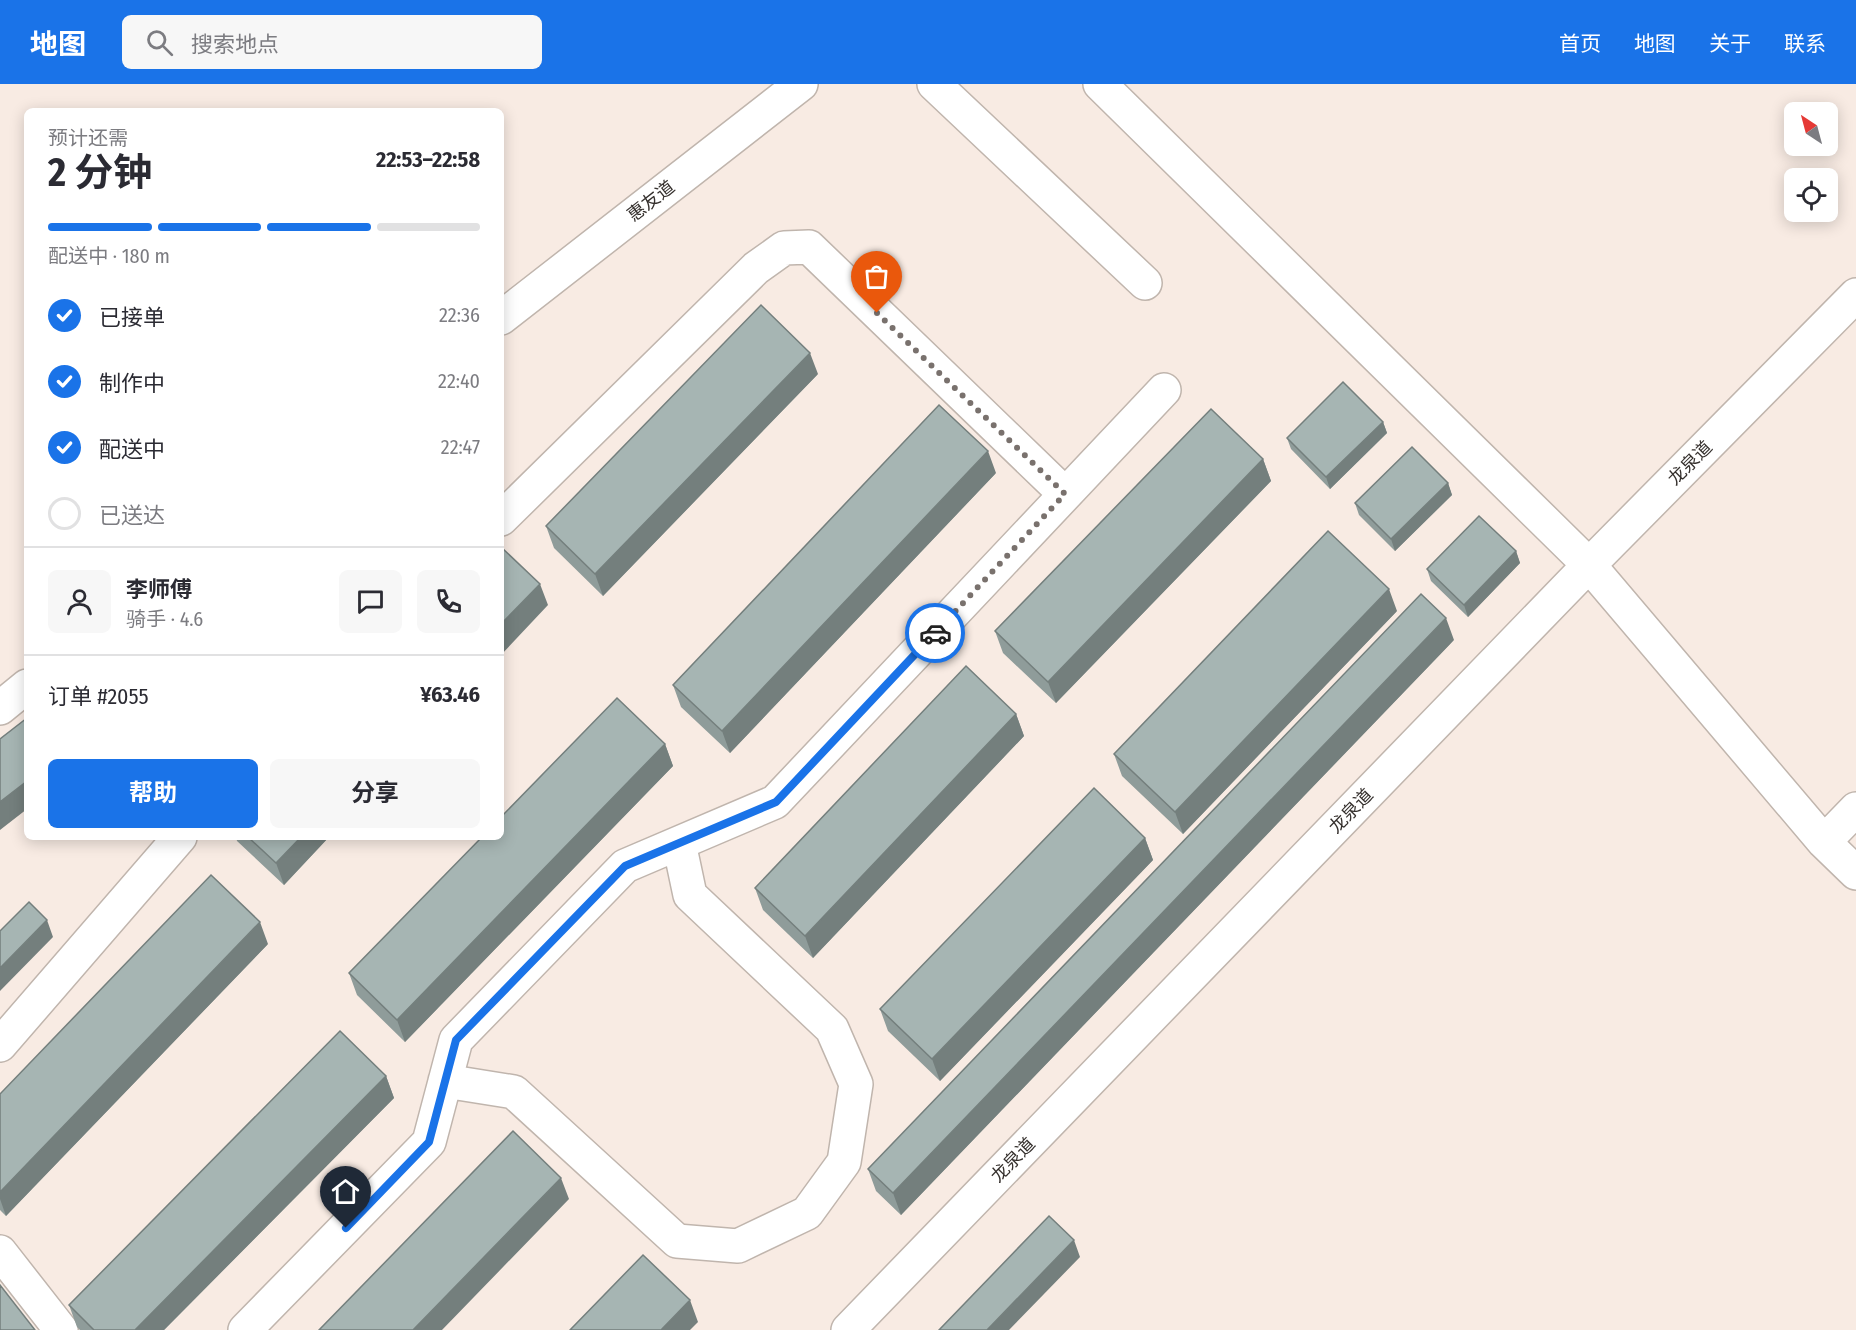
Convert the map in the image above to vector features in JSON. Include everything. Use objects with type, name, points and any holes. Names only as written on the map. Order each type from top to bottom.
[{"type":"street","name":"惠友道","points":[[504,316],[801,84]]},
{"type":"street","points":[[934,84],[1145,283]]},
{"type":"street","points":[[1100,84],[1589,565],[1824,842],[1856,873]]},
{"type":"street","points":[[504,516],[756,268],[784,248],[809,248],[1065,494]]},
{"type":"street","name":"龙泉道","points":[[848,1330],[1589,565],[1856,295]]},
{"type":"street","points":[[245,1330],[429,1142],[456,1040],[625,866],[776,802],[1164,390]]},
{"type":"street","points":[[0,708],[24,688]]},
{"type":"street","points":[[1824,842],[1856,809]]},
{"type":"street","points":[[0,1045],[177,840]]},
{"type":"street","points":[[445,1081],[514,1092],[677,1241],[738,1246],[807,1213],[844,1162],[856,1084],[832,1029],[690,895],[679,843]]},
{"type":"street","points":[[0,1252],[61,1330]]},
{"type":"building","points":[[761,305],[810,353],[595,574],[546,526]]},
{"type":"building","points":[[1343,382],[1383,422],[1326,477],[1287,438]]},
{"type":"building","points":[[939,405],[988,451],[722,731],[673,685]]},
{"type":"building","points":[[1211,409],[1263,459],[1048,682],[995,631]]},
{"type":"building","points":[[1412,447],[1448,483],[1391,539],[1355,503]]},
{"type":"building","points":[[1479,516],[1516,551],[1464,605],[1427,569]]},
{"type":"building","points":[[1328,531],[1389,589],[1175,812],[1114,754]]},
{"type":"building","points":[[504,550],[540,584],[504,621]]},
{"type":"building","points":[[1421,594],[1446,618],[893,1193],[868,1169]]},
{"type":"building","points":[[966,666],[1016,714],[805,936],[755,888]]},
{"type":"building","points":[[617,698],[665,744],[397,1020],[349,973],[479,840],[504,840],[504,814]]},
{"type":"building","points":[[24,720],[24,783],[0,802],[0,739]]},
{"type":"building","points":[[1094,788],[1145,838],[932,1059],[880,1009]]},
{"type":"building","points":[[251,840],[298,840],[276,863]]},
{"type":"building","points":[[211,875],[260,922],[0,1192],[0,1094]]},
{"type":"building","points":[[29,902],[47,920],[0,968],[0,931]]},
{"type":"building","points":[[340,1031],[386,1076],[135,1330],[94,1330],[69,1305]]},
{"type":"building","points":[[513,1131],[561,1178],[413,1330],[319,1330]]},
{"type":"building","points":[[1049,1216],[1074,1240],[987,1330],[939,1330]]},
{"type":"building","points":[[643,1255],[690,1300],[661,1330],[570,1330]]},
{"type":"building","points":[[0,1285],[35,1330],[0,1330]]},
{"type":"way so far","points":[[877,313],[1065,494],[935,633]]},
{"type":"route","points":[[346,1228],[429,1142],[456,1040],[625,866],[776,802],[935,633]]}]
